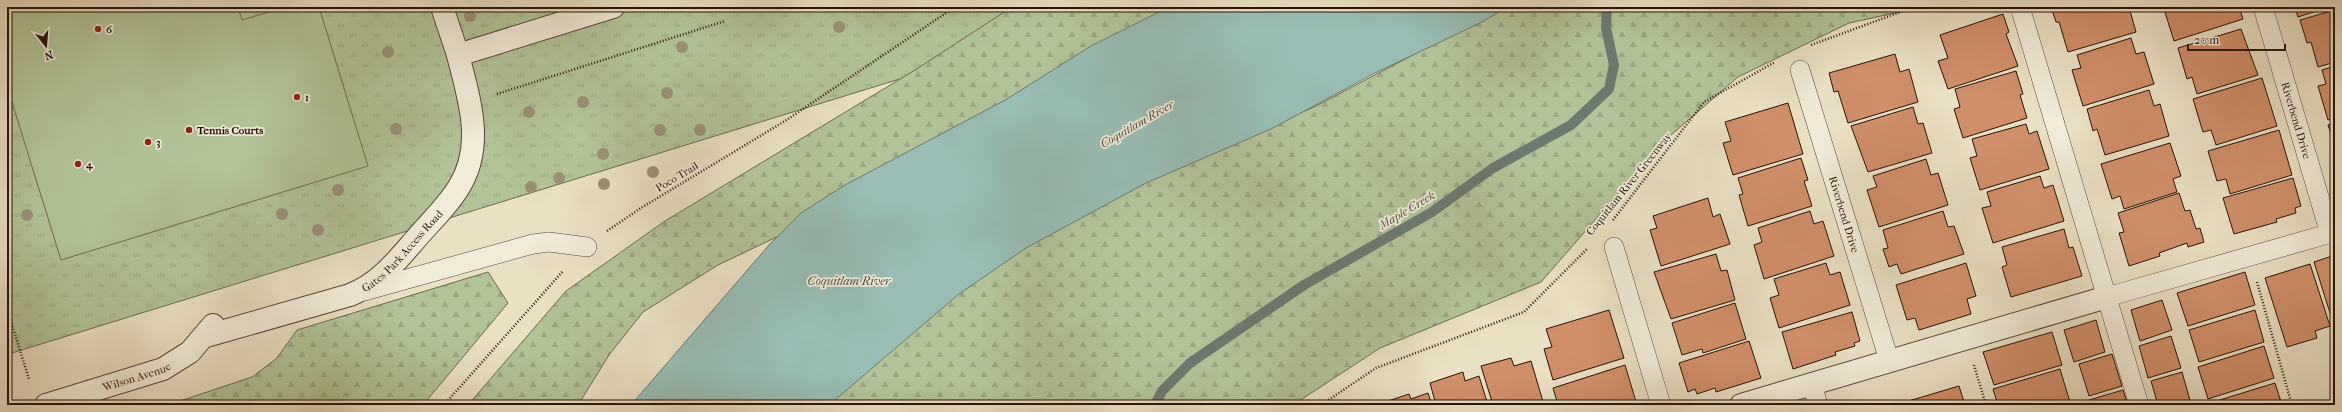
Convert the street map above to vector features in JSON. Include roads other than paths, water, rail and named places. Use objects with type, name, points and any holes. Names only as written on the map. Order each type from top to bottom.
[{"type":"street","name":"Gates Park Access Road","points":[[208,331],[350,295],[372,284],[390,268],[454,194],[466,175],[473,147],[473,129],[471,108],[458,56],[442,7]]},
{"type":"street","points":[[458,56],[613,7]]},
{"type":"street","name":"Riverbend Drive","points":[[1741,405],[1889,360],[2107,297]]},
{"type":"street","name":"Wilson Avenue","points":[[46,405],[163,369],[180,361],[208,331]]},
{"type":"lane","points":[[2020,7],[2139,405]]},
{"type":"lane","name":"Riverbend Drive","points":[[2107,297],[2332,233],[2263,7]]},
{"type":"lane","name":"Riverbend Drive","points":[[1800,70],[1889,360]]},
{"type":"lane","points":[[350,295],[533,244],[549,242],[587,247]]},
{"type":"lane","points":[[1614,246],[1661,405]]},
{"type":"lane","points":[[1812,384],[1818,405]]},
{"type":"water","name":"Coquitlam River","points":[[1169,7],[1507,7],[1480,23],[1373,74],[1271,129],[1146,183],[1026,248],[959,294],[829,405],[631,405],[769,245],[801,213],[845,185],[1007,99],[1091,46]]},
{"type":"waterway","name":"Maple Creek","points":[[1155,405],[1162,391],[1190,363],[1304,285],[1432,212],[1493,168],[1571,125],[1609,89],[1614,65],[1606,28],[1607,7]]},
{"type":"place","name":"6","points":[[98,29]]},
{"type":"place","name":"1","points":[[297,97]]},
{"type":"place","name":"Tennis Courts","points":[[189,130]]},
{"type":"place","name":"3","points":[[148,142]]},
{"type":"place","name":"4","points":[[78,164]]}]
